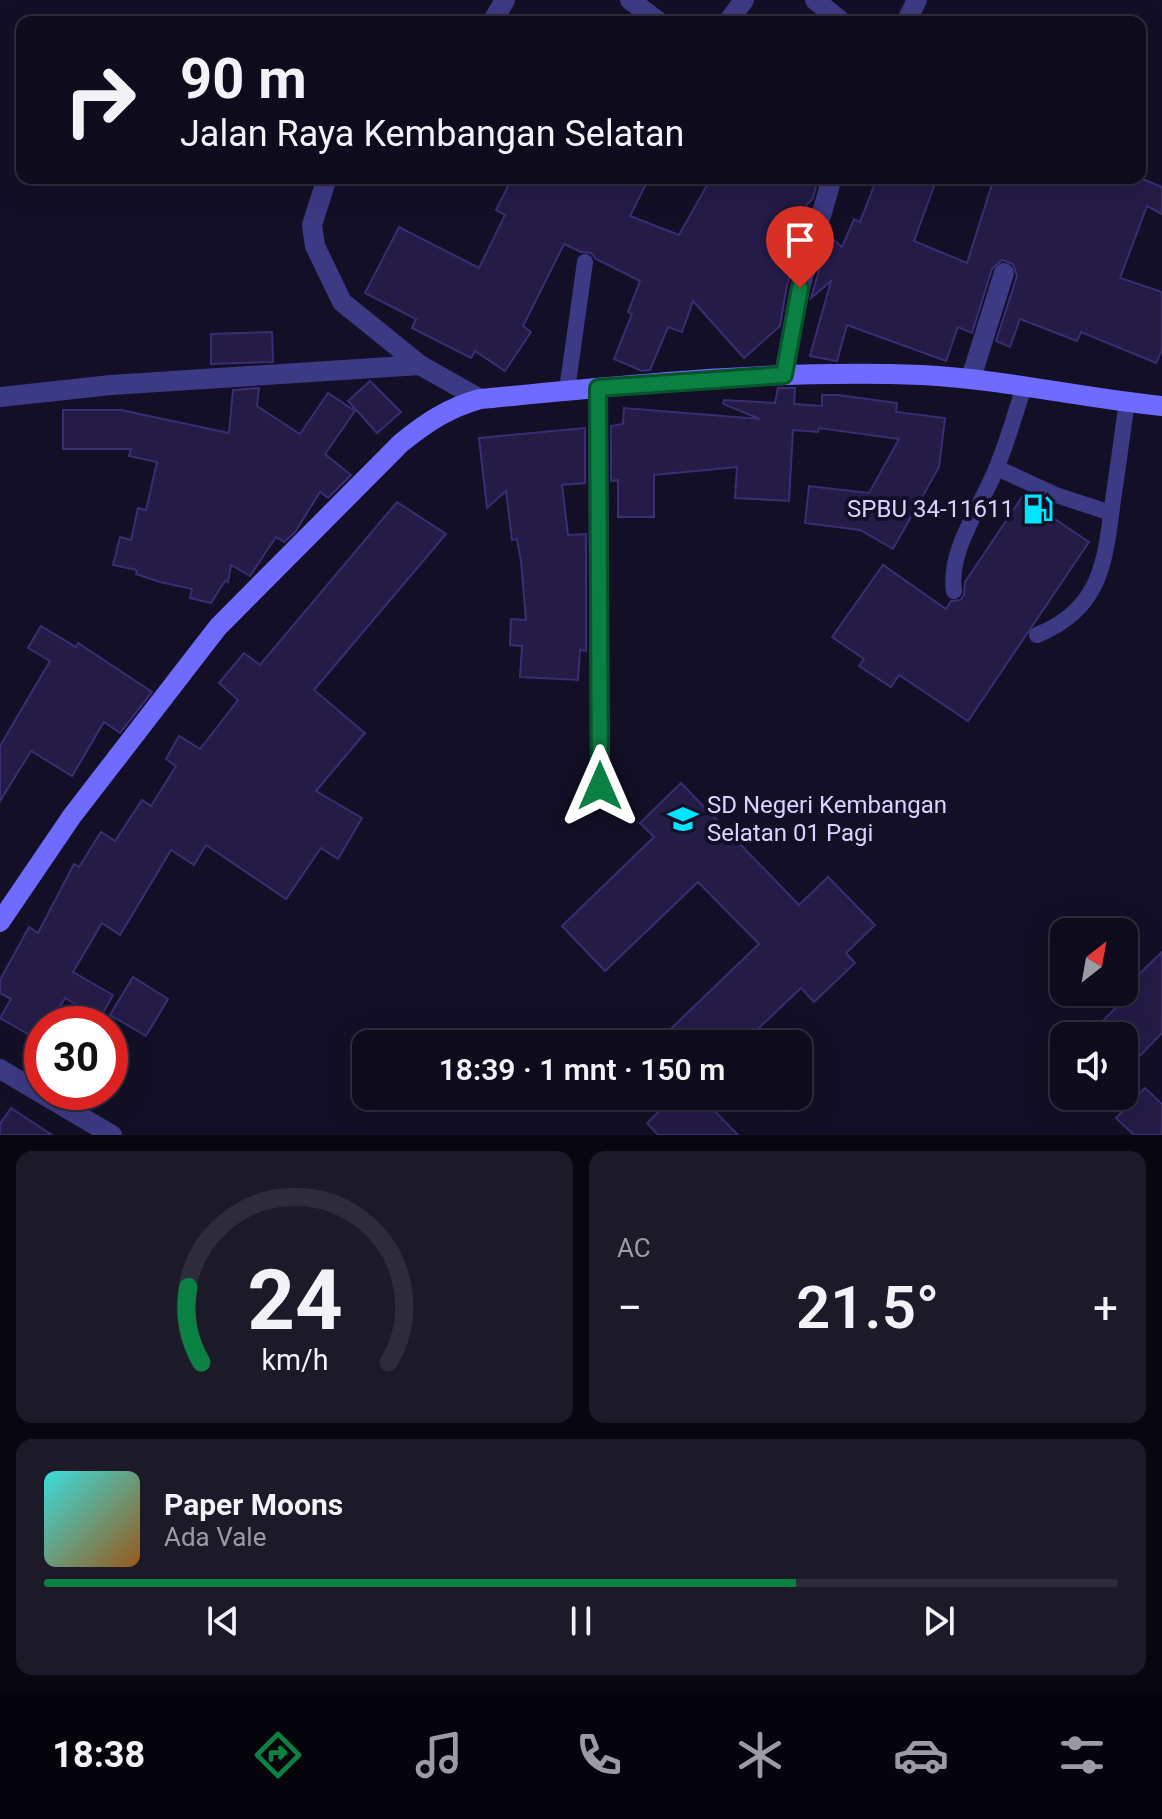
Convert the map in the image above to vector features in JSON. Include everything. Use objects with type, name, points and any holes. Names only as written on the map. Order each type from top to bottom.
[{"type":"main road","points":[[0,922],[72,816],[218,627],[401,443],[432,418],[453,407],[480,399],[567,390],[784,375],[971,378],[1162,406]]},
{"type":"street","points":[[630,0],[651,16]]},
{"type":"street","points":[[815,0],[835,16]]},
{"type":"street","points":[[325,184],[312,225],[315,246],[342,302],[420,365],[480,399]]},
{"type":"street","points":[[784,375],[800,288],[830,184]]},
{"type":"street","points":[[971,378],[1004,273]]},
{"type":"street","points":[[0,397],[111,385],[420,365]]},
{"type":"street","points":[[598,388],[600,786]]},
{"type":"street","points":[[0,1069],[112,1135]]},
{"type":"lane","points":[[567,390],[585,262]]},
{"type":"lane","points":[[954,591],[951,575],[957,556],[997,468],[1024,387]]},
{"type":"lane","points":[[1037,635],[1058,627],[1076,613],[1095,586],[1106,560],[1127,402]]},
{"type":"lane","points":[[997,468],[1056,495],[1111,513]]},
{"type":"building","points":[[1146,180],[1162,187],[1162,214],[1147,206],[1120,278],[1162,292],[1162,350],[1156,363],[1081,332],[1077,341],[1020,319],[1010,347],[996,341],[1017,276],[1013,264],[1002,260],[992,269],[972,333],[958,327],[946,361],[847,325],[837,361],[810,356],[831,281],[811,298],[829,236],[842,247],[854,219],[860,222],[875,184],[935,184],[914,241],[967,263],[992,184],[1146,184]]},
{"type":"building","points":[[509,184],[646,184],[630,216],[679,235],[708,184],[816,184],[813,198],[799,214],[806,219],[787,285],[780,326],[744,358],[693,301],[682,332],[668,327],[650,370],[642,371],[614,359],[632,314],[628,312],[640,281],[596,259],[591,253],[564,244],[523,326],[531,332],[505,371],[475,351],[471,358],[412,328],[416,319],[365,293],[399,227],[479,268],[505,215],[496,210]]},
{"type":"building","points":[[272,332],[273,362],[211,364],[211,334]]},
{"type":"building","points":[[370,381],[401,412],[377,433],[348,401]]},
{"type":"building","points":[[259,388],[257,406],[300,434],[328,393],[355,411],[325,454],[351,475],[328,498],[320,492],[295,532],[284,542],[276,537],[250,576],[231,565],[228,582],[225,581],[211,603],[190,598],[192,589],[160,582],[136,574],[137,570],[113,565],[120,537],[131,540],[138,508],[146,510],[157,462],[129,456],[131,449],[63,449],[63,410],[121,410],[229,433],[233,390]]},
{"type":"building","points":[[778,388],[795,388],[794,404],[822,406],[822,395],[838,395],[897,403],[896,412],[945,418],[939,467],[893,549],[860,530],[805,523],[809,486],[869,493],[899,439],[819,428],[818,432],[793,430],[789,501],[735,498],[737,467],[654,475],[654,517],[618,517],[618,480],[611,481],[611,426],[623,424],[624,408],[760,419],[723,404],[724,400],[775,403]]},
{"type":"building","points":[[585,428],[585,483],[562,485],[568,535],[586,534],[586,651],[580,650],[578,680],[520,677],[522,646],[510,645],[511,619],[526,620],[521,561],[517,539],[512,540],[506,491],[487,508],[479,438]]},
{"type":"building","points":[[1022,497],[1089,542],[968,721],[899,675],[891,687],[859,666],[864,659],[832,637],[883,565],[946,609],[951,601],[960,600],[964,595],[965,582]]},
{"type":"building","points":[[397,502],[446,534],[314,690],[365,733],[316,791],[362,818],[338,859],[321,848],[286,899],[206,845],[194,865],[171,850],[120,935],[102,923],[73,972],[113,995],[107,1006],[79,1006],[65,998],[60,1006],[24,1006],[24,1032],[0,1018],[11,999],[0,993],[0,980],[29,927],[38,933],[74,864],[79,867],[101,832],[115,841],[142,800],[151,806],[176,766],[166,759],[179,736],[200,749],[238,700],[219,683],[244,653],[260,665]]},
{"type":"building","points":[[41,626],[76,647],[78,643],[152,692],[120,733],[104,722],[72,776],[31,751],[0,801],[0,746],[50,661],[28,648]]},
{"type":"building","points":[[681,783],[799,905],[828,877],[875,925],[846,953],[855,963],[814,1002],[801,988],[757,1030],[670,1030],[759,944],[698,882],[605,971],[562,926],[654,837],[640,823]]},
{"type":"building","points":[[1162,952],[1162,1033],[1138,1058],[1138,1022],[1102,1022],[1117,1006],[1138,1006],[1138,975]]},
{"type":"building","points":[[133,977],[168,999],[146,1036],[128,1026],[128,1006],[115,1006]]},
{"type":"building","points":[[1145,1088],[1162,1104],[1162,1135],[1134,1135],[1116,1118],[1124,1110],[1138,1110],[1138,1095]]},
{"type":"building","points":[[11,1108],[52,1135],[0,1135],[0,1124]]},
{"type":"building","points":[[660,1110],[714,1110],[738,1135],[658,1135],[647,1123]]},
{"type":"place","name":"SPBU 34-11611","points":[[1038,509]]},
{"type":"place","name":"SD Negeri Kembangan Selatan 01 Pagi","points":[[683,819]]},
{"type":"route","points":[[600,786],[598,388],[784,375],[800,288]]}]
